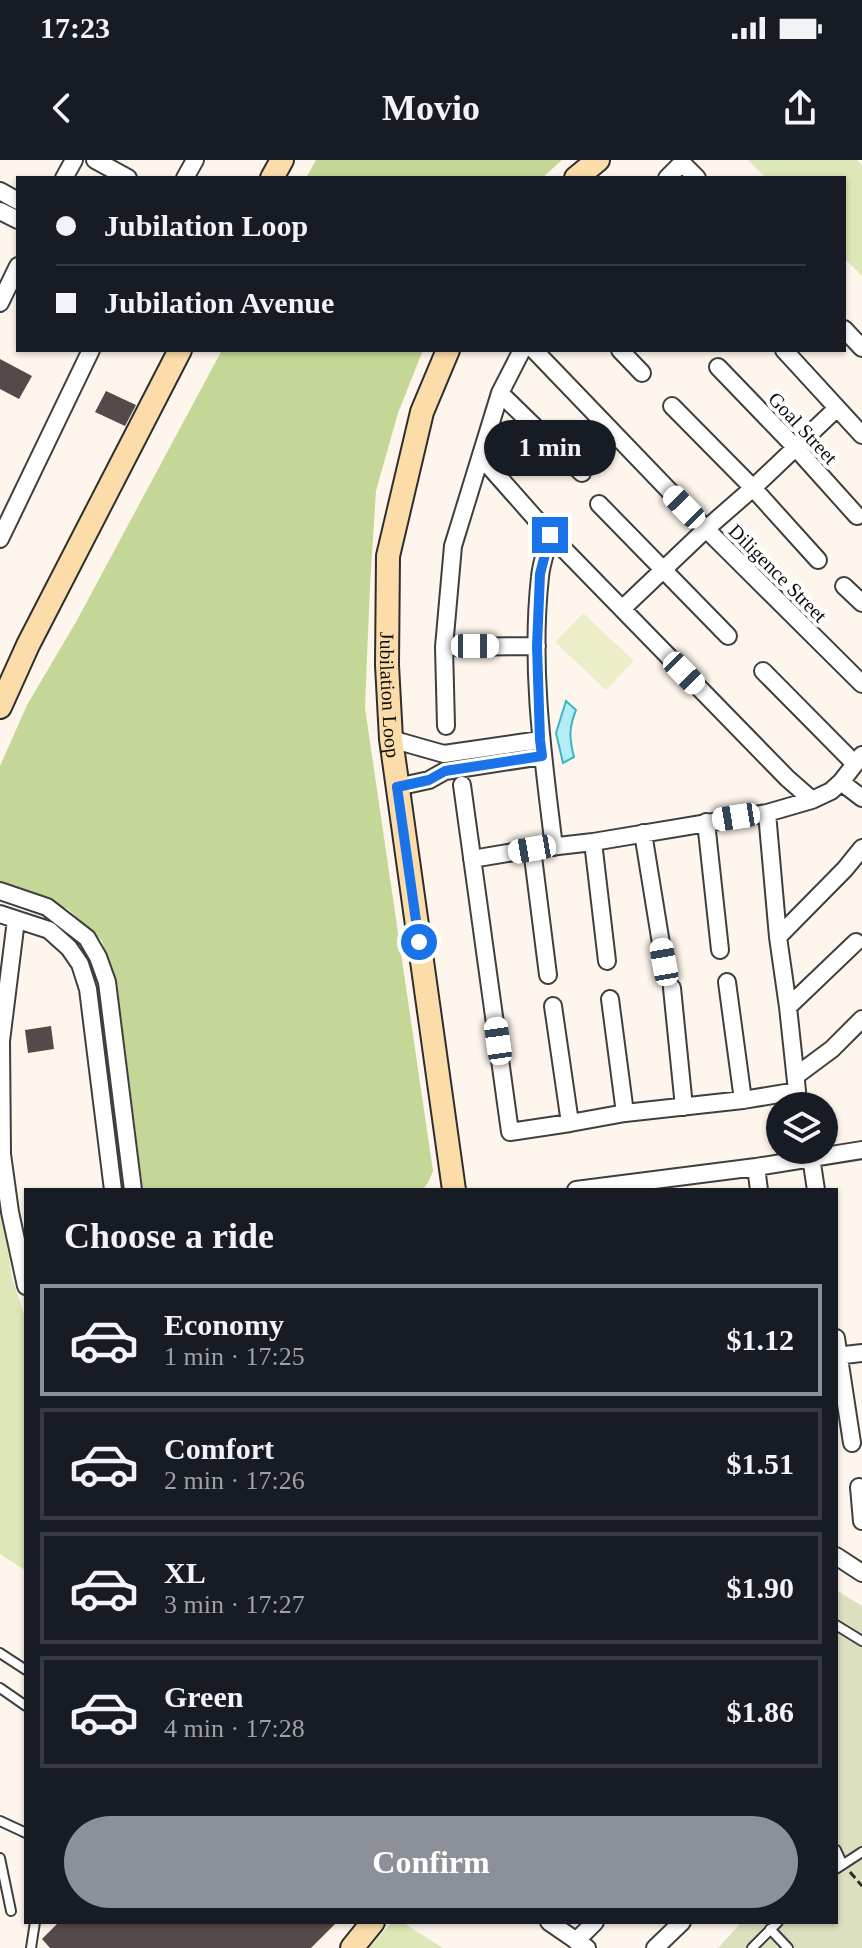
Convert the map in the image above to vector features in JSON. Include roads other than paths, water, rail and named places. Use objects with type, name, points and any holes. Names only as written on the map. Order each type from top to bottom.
[{"type":"main road","points":[[578,176],[598,160]]},
{"type":"main road","points":[[0,707],[28,645],[179,352]]},
{"type":"main road","name":"Jubilation Loop","points":[[447,352],[422,412],[388,556],[387,665],[397,787],[454,1188]]},
{"type":"main road","points":[[352,1948],[371,1924]]},
{"type":"street","points":[[95,160],[124,176]]},
{"type":"street","points":[[669,176],[682,163],[695,176]]},
{"type":"street","points":[[0,303],[14,286]]},
{"type":"street","points":[[846,331],[862,348]]},
{"type":"street","points":[[0,539],[90,352]]},
{"type":"street","points":[[446,726],[444,647],[453,546],[500,393],[521,352]]},
{"type":"street","name":"Diligence Street","points":[[536,352],[706,529],[862,684]]},
{"type":"street","points":[[622,352],[642,373]]},
{"type":"street","points":[[786,352],[862,435]]},
{"type":"street","name":"Goal Street","points":[[718,367],[857,516]]},
{"type":"street","points":[[500,393],[582,473]]},
{"type":"street","points":[[672,406],[818,560]]},
{"type":"street","points":[[622,609],[836,409]]},
{"type":"street","points":[[481,457],[550,535],[812,800]]},
{"type":"street","points":[[599,504],[728,636]]},
{"type":"street","points":[[550,535],[540,574],[537,646],[541,748],[554,847]]},
{"type":"street","points":[[844,586],[862,603]]},
{"type":"street","points":[[444,647],[537,646]]},
{"type":"street","points":[[472,859],[767,813],[831,791],[858,760],[763,671]]},
{"type":"street","points":[[391,739],[444,763],[541,748]]},
{"type":"street","points":[[397,787],[429,780],[444,763]]},
{"type":"street","points":[[841,782],[862,798]]},
{"type":"street","points":[[462,785],[510,1132],[625,1113],[797,1091],[767,813]]},
{"type":"street","points":[[706,822],[720,950]]},
{"type":"street","points":[[643,833],[664,962]]},
{"type":"street","points":[[593,842],[607,961]]},
{"type":"street","points":[[778,937],[862,848]]},
{"type":"street","points":[[532,849],[548,975]]},
{"type":"street","points":[[0,891],[47,907],[87,938],[98,957],[107,982],[133,1188]]},
{"type":"street","points":[[0,914],[49,930],[69,948],[80,964],[88,989],[113,1188]]},
{"type":"street","points":[[16,920],[1,1041],[2,1154],[10,1212],[24,1275]]},
{"type":"street","points":[[788,1007],[856,942]]},
{"type":"street","points":[[727,982],[743,1100]]},
{"type":"street","points":[[672,988],[684,1107]]},
{"type":"street","points":[[610,999],[625,1113]]},
{"type":"street","points":[[553,1006],[570,1123]]},
{"type":"street","points":[[797,1075],[832,1049],[862,1019]]},
{"type":"street","points":[[838,1153],[862,1150]]},
{"type":"street","points":[[606,1188],[696,1182],[772,1164]]},
{"type":"street","points":[[812,1164],[816,1188]]},
{"type":"street","points":[[756,1167],[759,1188]]},
{"type":"street","points":[[838,1356],[862,1353]]},
{"type":"street","points":[[838,1362],[852,1443]]},
{"type":"street","points":[[859,1487],[862,1521]]},
{"type":"street","points":[[838,1557],[862,1573]]},
{"type":"street","points":[[552,1924],[582,1944],[594,1924]]},
{"type":"street","points":[[655,1948],[680,1924]]},
{"type":"lane","points":[[838,1626],[862,1641]]},
{"type":"lane","points":[[0,1653],[24,1669]]},
{"type":"lane","points":[[0,1688],[24,1705]]},
{"type":"lane","points":[[0,1821],[24,1832]]},
{"type":"lane","points":[[839,1866],[862,1852]]},
{"type":"lane","points":[[0,1858],[11,1911]]},
{"type":"lane","points":[[31,1948],[35,1924]]},
{"type":"lane","points":[[752,1948],[776,1924]]},
{"type":"lane","points":[[770,1929],[788,1948]]},
{"type":"water","points":[[566,701],[576,710],[570,733],[574,757],[563,763],[556,733]]}]
